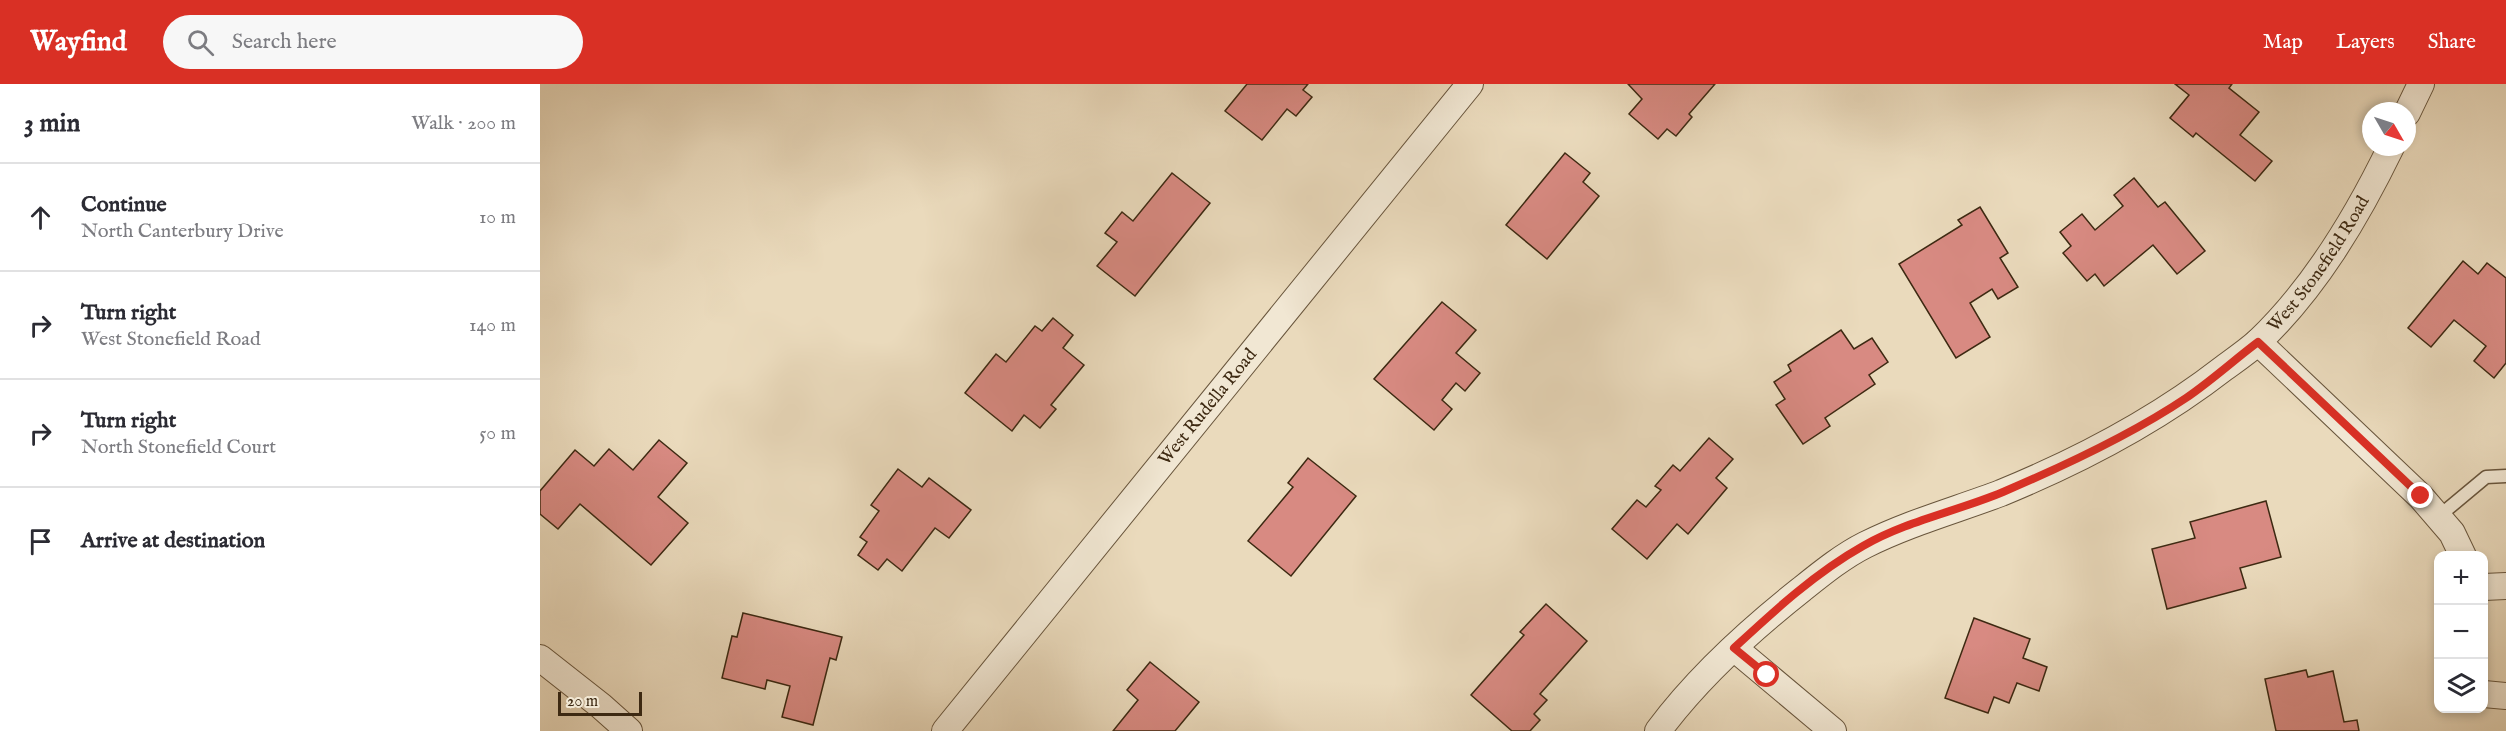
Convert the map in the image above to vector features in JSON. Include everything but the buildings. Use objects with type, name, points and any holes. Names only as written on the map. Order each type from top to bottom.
[{"type":"street","name":"West Rudella Road","points":[[945,731],[1470,84]]},
{"type":"street","points":[[2412,102],[2421,84]]},
{"type":"street","name":"West Stonefield Road","points":[[1658,731],[1676,707],[1734,648],[1778,608],[1821,574],[1864,545],[1911,525],[2002,492],[2105,444],[2185,398],[2258,342],[2295,301],[2329,257],[2366,199],[2387,156]]},
{"type":"street","points":[[2258,342],[2421,496],[2452,533],[2461,551]]},
{"type":"street","points":[[2488,587],[2506,586]]},
{"type":"street","points":[[1734,648],[1833,731]]},
{"type":"street","points":[[540,658],[629,731]]},
{"type":"street","points":[[2488,694],[2506,696]]},
{"type":"lane","points":[[2438,517],[2486,477],[2506,477]]},
{"type":"route","points":[[1767,675],[1734,648],[1778,608],[1821,574],[1864,545],[1911,525],[2002,492],[2105,444],[2185,398],[2258,342],[2421,496]]}]
